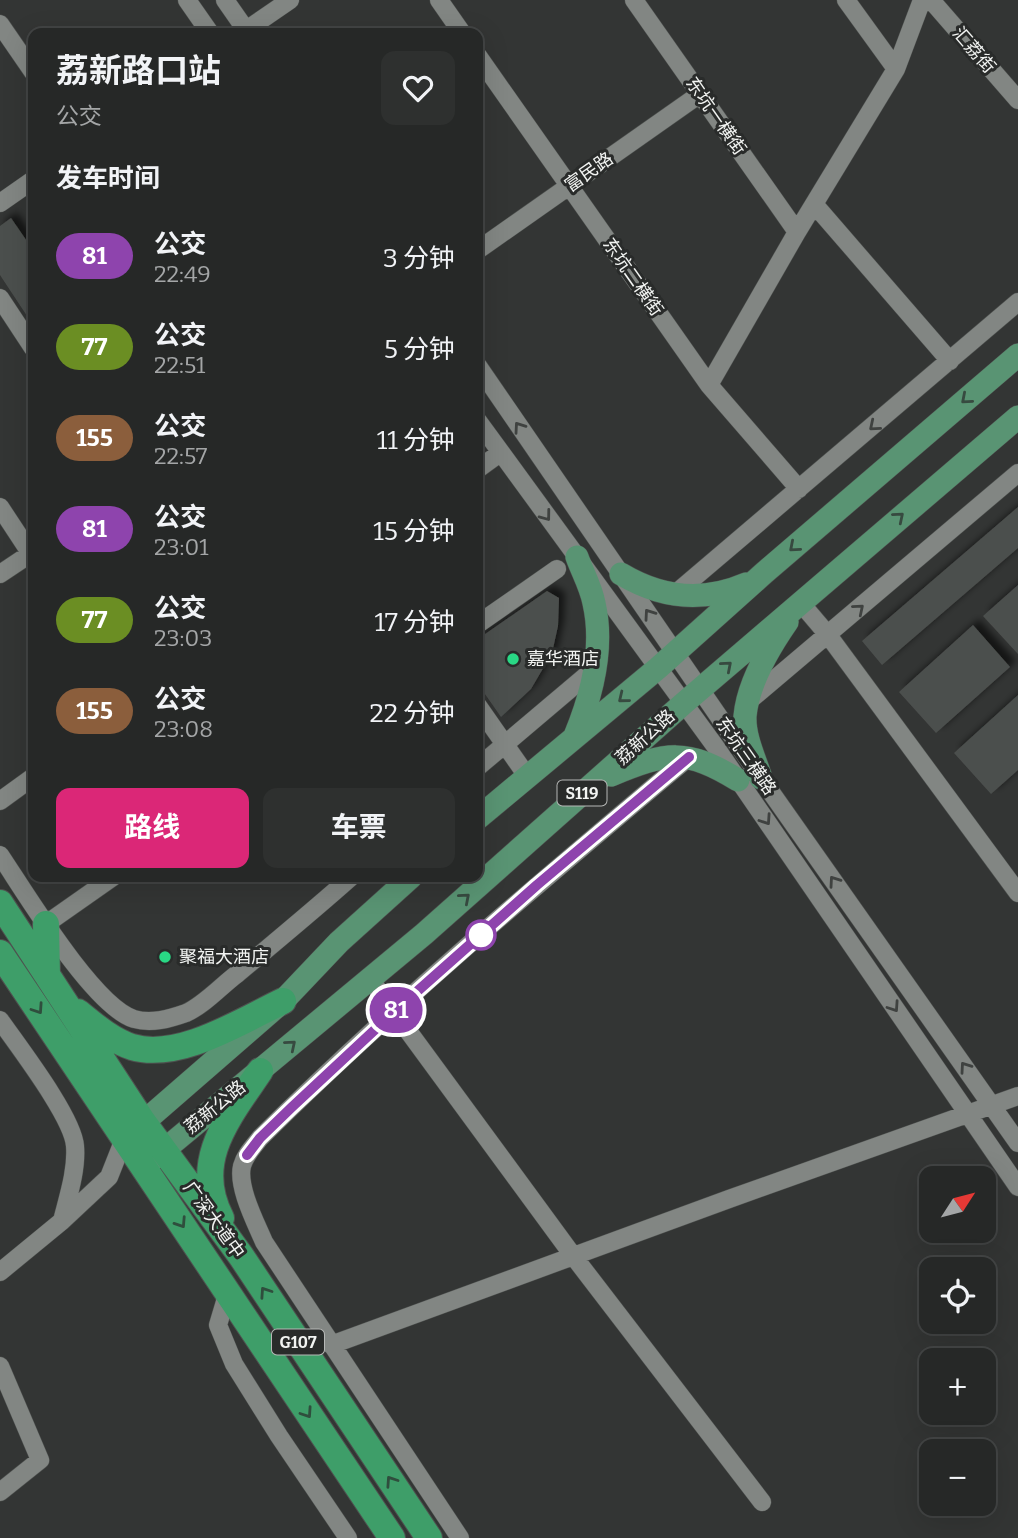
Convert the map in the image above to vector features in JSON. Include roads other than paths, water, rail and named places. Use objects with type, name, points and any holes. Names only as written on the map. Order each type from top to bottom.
[{"type":"highway","name":"广深大道中","points":[[0,903],[62,1000],[134,1131]]},
{"type":"highway","points":[[46,924],[47,977]]},
{"type":"highway","name":"广深大道中","points":[[0,953],[153,1158],[227,1295],[392,1538]]},
{"type":"highway","points":[[62,1000],[110,1037],[145,1049],[190,1044],[283,1001]]},
{"type":"highway","points":[[241,1256],[215,1205],[210,1168],[218,1138],[260,1071]]},
{"type":"highway","name":"广深大道中","points":[[153,1158],[241,1256],[429,1538]]},
{"type":"main road","name":"S119","points":[[483,814],[676,653],[758,578],[1018,355]]},
{"type":"main road","name":"荔新公路","points":[[483,880],[691,696],[1018,417]]},
{"type":"main road","points":[[567,563],[594,601],[597,628],[591,691],[574,738]]},
{"type":"main road","points":[[621,574],[646,588],[701,596],[722,593],[758,578]]},
{"type":"main road","points":[[761,778],[748,737],[746,715],[764,659],[800,602]]},
{"type":"main road","points":[[596,782],[659,758],[689,757],[711,764],[738,780]]},
{"type":"main road","name":"荔新公路","points":[[134,1131],[283,1001],[339,942],[405,882]]},
{"type":"main road","name":"荔新公路","points":[[153,1158],[370,979],[481,882]]},
{"type":"street","points":[[187,0],[207,28]]},
{"type":"street","points":[[225,0],[242,28]]},
{"type":"street","points":[[251,28],[290,0]]},
{"type":"street","points":[[439,0],[459,28]]},
{"type":"street","name":"东坑一横街","points":[[634,0],[797,232]]},
{"type":"street","points":[[846,0],[896,69]]},
{"type":"street","points":[[709,385],[797,232],[896,69],[922,0]]},
{"type":"street","name":"汇荔街","points":[[930,0],[1018,100]]},
{"type":"street","points":[[0,24],[28,65]]},
{"type":"street","name":"东坑二横街","points":[[483,63],[709,385],[799,489]]},
{"type":"street","name":"富民路","points":[[483,246],[701,94]]},
{"type":"street","points":[[0,203],[28,183]]},
{"type":"street","points":[[814,204],[950,361]]},
{"type":"street","points":[[0,298],[28,340]]},
{"type":"street","points":[[676,593],[1018,302]]},
{"type":"street","name":"东坑三横路","points":[[483,373],[676,653],[691,696],[738,780],[1018,1187]]},
{"type":"street","name":"东坑三横路","points":[[483,428],[567,563],[658,668],[691,696],[761,778],[1018,1143]]},
{"type":"street","points":[[483,465],[500,453]]},
{"type":"street","points":[[750,700],[1018,472]]},
{"type":"street","points":[[0,508],[28,547]]},
{"type":"street","points":[[0,574],[28,556]]},
{"type":"street","points":[[483,621],[567,563]]},
{"type":"street","points":[[800,602],[828,635],[1018,893]]},
{"type":"street","points":[[483,763],[595,668]]},
{"type":"street","points":[[483,713],[527,776]]},
{"type":"street","points":[[460,1538],[264,1242],[242,1184],[241,1169],[247,1155],[260,1138],[395,1011],[537,885],[689,757]]},
{"type":"street","points":[[0,801],[28,781]]},
{"type":"street","points":[[0,855],[46,924],[99,994],[132,1018],[149,1022],[188,1012],[345,882]]},
{"type":"street","points":[[46,924],[106,882]]},
{"type":"street","points":[[370,979],[574,1257],[762,1502]]},
{"type":"street","points":[[3,1032],[53,1099],[73,1134],[75,1147],[71,1185],[62,1221]]},
{"type":"street","points":[[331,1345],[1018,1096]]},
{"type":"street","points":[[0,1272],[62,1221],[109,1177],[134,1131]]},
{"type":"street","points":[[109,1177],[153,1158]]},
{"type":"street","points":[[227,1295],[218,1325],[234,1364],[348,1538]]},
{"type":"street","points":[[0,1366],[40,1460],[0,1492]]},
{"type":"place","name":"嘉华酒店","points":[[513,659]]},
{"type":"place","name":"聚福大酒店","points":[[165,957]]}]
